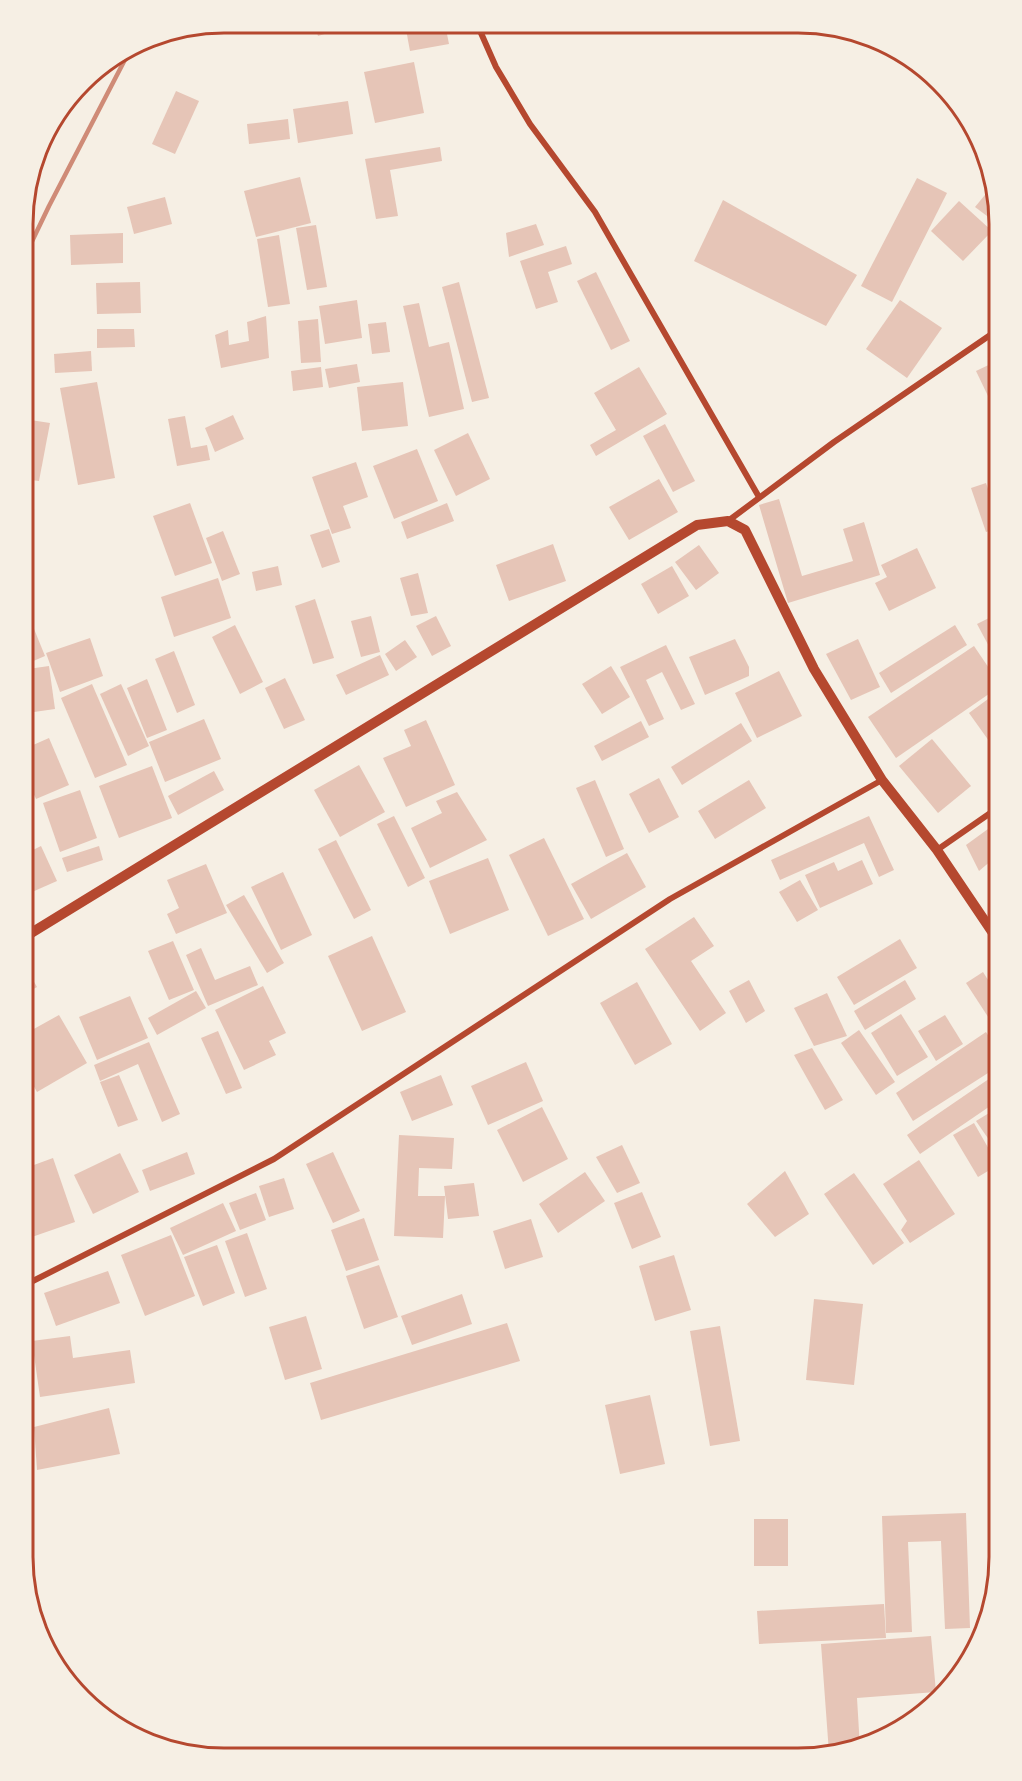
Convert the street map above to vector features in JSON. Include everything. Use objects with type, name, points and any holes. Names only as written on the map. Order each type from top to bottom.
[{"type":"street","points":[[481,33],[496,67],[530,124],[595,212],[759,497]]},
{"type":"street","points":[[33,932],[698,525],[728,521],[834,442],[989,336]]},
{"type":"street","points":[[728,521],[745,530],[814,669],[882,780],[937,850],[989,927]]},
{"type":"street","points":[[33,1281],[274,1159],[670,899],[882,780]]},
{"type":"street","points":[[937,850],[989,814]]},
{"type":"building","points":[[407,33],[447,33],[449,44],[410,51]]},
{"type":"building","points":[[414,62],[424,113],[375,123],[364,72]]},
{"type":"building","points":[[176,91],[199,101],[175,154],[152,144]]},
{"type":"building","points":[[348,101],[353,134],[298,143],[293,109]]},
{"type":"building","points":[[288,119],[290,139],[249,144],[247,124]]},
{"type":"building","points":[[440,147],[442,161],[390,170],[398,216],[376,219],[365,159]]},
{"type":"building","points":[[300,177],[311,223],[256,237],[244,191]]},
{"type":"building","points":[[917,178],[947,193],[892,302],[861,286]]},
{"type":"building","points":[[986,194],[989,218],[975,207]]},
{"type":"building","points":[[165,197],[172,224],[134,234],[127,207]]},
{"type":"building","points":[[723,200],[857,275],[826,326],[694,261]]},
{"type":"building","points":[[959,201],[989,228],[989,234],[963,261],[931,231]]},
{"type":"building","points":[[536,224],[544,245],[509,257],[506,233]]},
{"type":"building","points":[[316,225],[327,287],[307,290],[296,228]]},
{"type":"building","points":[[123,233],[123,263],[71,265],[70,235]]},
{"type":"building","points":[[279,235],[290,304],[268,307],[257,239]]},
{"type":"building","points":[[566,246],[572,264],[548,272],[558,302],[536,309],[520,261]]},
{"type":"building","points":[[596,272],[630,341],[611,350],[577,281]]},
{"type":"building","points":[[140,282],[141,313],[97,314],[96,283]]},
{"type":"building","points":[[459,282],[489,398],[472,402],[442,287]]},
{"type":"building","points":[[357,300],[362,338],[325,344],[319,306]]},
{"type":"building","points":[[900,300],[942,328],[907,378],[866,349]]},
{"type":"building","points":[[419,303],[429,347],[449,342],[464,409],[429,417],[403,306]]},
{"type":"building","points":[[266,316],[269,358],[221,368],[215,335],[228,330],[229,345],[249,341],[247,322]]},
{"type":"building","points":[[318,319],[321,362],[301,363],[298,321]]},
{"type":"building","points":[[386,322],[390,352],[372,354],[368,324]]},
{"type":"building","points":[[97,329],[134,329],[135,347],[97,348]]},
{"type":"building","points":[[91,351],[92,371],[55,373],[54,354]]},
{"type":"building","points":[[357,364],[360,382],[329,388],[325,369]]},
{"type":"building","points":[[989,365],[989,398],[976,371]]},
{"type":"building","points":[[321,367],[323,387],[293,391],[291,371]]},
{"type":"building","points":[[639,367],[667,414],[596,456],[590,445],[616,430],[594,393]]},
{"type":"building","points":[[97,382],[115,478],[78,485],[60,388]]},
{"type":"building","points":[[403,382],[408,426],[362,431],[357,387]]},
{"type":"building","points":[[233,415],[244,439],[215,452],[205,428]]},
{"type":"building","points":[[185,416],[191,448],[207,445],[210,460],[177,466],[168,419]]},
{"type":"building","points":[[33,420],[50,423],[39,481],[33,480]]},
{"type":"building","points":[[665,424],[695,481],[673,492],[643,436]]},
{"type":"building","points":[[468,433],[490,479],[456,496],[434,450]]},
{"type":"building","points":[[417,449],[438,501],[394,519],[373,466]]},
{"type":"building","points":[[356,462],[368,497],[343,506],[351,528],[332,534],[312,477]]},
{"type":"building","points":[[659,479],[678,512],[629,540],[609,507]]},
{"type":"building","points":[[986,483],[989,492],[989,531],[986,532],[971,488]]},
{"type":"building","points":[[779,499],[802,576],[853,561],[843,529],[864,522],[880,575],[788,603],[759,505]]},
{"type":"building","points":[[190,503],[212,563],[175,576],[153,516]]},
{"type":"building","points":[[447,503],[454,521],[407,539],[401,522]]},
{"type":"building","points":[[329,529],[340,562],[322,568],[310,535]]},
{"type":"building","points":[[223,531],[240,574],[222,581],[206,538]]},
{"type":"building","points":[[553,544],[566,581],[509,601],[496,565]]},
{"type":"building","points":[[699,545],[719,573],[696,590],[675,562]]},
{"type":"building","points":[[917,548],[936,588],[889,611],[875,583],[887,577],[881,565]]},
{"type":"building","points":[[278,566],[282,585],[256,591],[252,572]]},
{"type":"building","points":[[672,566],[689,596],[658,614],[641,584]]},
{"type":"building","points":[[418,573],[428,613],[411,616],[400,578]]},
{"type":"building","points":[[218,578],[231,618],[174,637],[161,597]]},
{"type":"building","points":[[315,599],[334,658],[313,664],[295,606]]},
{"type":"building","points":[[371,616],[380,652],[361,657],[351,621]]},
{"type":"building","points":[[436,616],[451,646],[432,656],[416,626]]},
{"type":"building","points":[[989,618],[989,646],[977,624]]},
{"type":"building","points":[[235,625],[263,682],[240,694],[212,637]]},
{"type":"building","points":[[955,625],[967,645],[891,693],[879,673]]},
{"type":"building","points":[[33,626],[45,656],[33,661]]},
{"type":"building","points":[[90,638],[103,676],[60,692],[46,653]]},
{"type":"building","points":[[735,639],[749,667],[749,676],[705,695],[689,657]]},
{"type":"building","points":[[858,639],[880,687],[851,700],[826,654]]},
{"type":"building","points":[[405,640],[417,657],[396,671],[385,654]]},
{"type":"building","points":[[666,645],[695,704],[681,710],[662,672],[646,680],[664,719],[649,726],[620,667]]},
{"type":"building","points":[[974,646],[989,668],[989,694],[896,758],[868,717]]},
{"type":"building","points":[[174,651],[195,705],[177,713],[155,659]]},
{"type":"building","points":[[380,655],[389,675],[346,695],[336,675]]},
{"type":"building","points":[[49,666],[55,709],[34,712],[33,668]]},
{"type":"building","points":[[611,666],[630,697],[602,714],[582,684]]},
{"type":"building","points":[[779,671],[802,716],[757,738],[735,693]]},
{"type":"building","points":[[285,678],[305,720],[284,729],[265,688]]},
{"type":"building","points":[[147,679],[167,730],[147,738],[127,688]]},
{"type":"building","points":[[92,684],[127,765],[95,778],[61,698]]},
{"type":"building","points":[[121,684],[149,746],[128,756],[100,694]]},
{"type":"building","points":[[989,698],[989,741],[969,713]]},
{"type":"building","points":[[204,719],[221,759],[165,782],[149,742]]},
{"type":"building","points":[[426,720],[455,785],[406,807],[383,758],[411,746],[404,730]]},
{"type":"building","points":[[641,721],[649,737],[602,761],[594,746]]},
{"type":"building","points":[[741,723],[752,741],[682,785],[671,767]]},
{"type":"building","points":[[49,738],[69,785],[36,799],[33,792],[33,745]]},
{"type":"building","points":[[932,739],[971,786],[938,813],[899,766]]},
{"type":"building","points":[[359,765],[385,812],[340,837],[314,790]]},
{"type":"building","points":[[152,766],[172,818],[119,838],[99,786]]},
{"type":"building","points":[[214,771],[224,790],[178,815],[168,796]]},
{"type":"building","points":[[659,778],[679,817],[649,833],[629,794]]},
{"type":"building","points":[[595,780],[624,849],[606,857],[576,788]]},
{"type":"building","points":[[749,780],[766,808],[715,839],[698,811]]},
{"type":"building","points":[[80,790],[97,838],[60,852],[43,803]]},
{"type":"building","points":[[457,792],[487,840],[430,868],[411,828],[442,813],[436,801]]},
{"type":"building","points":[[394,816],[425,878],[408,887],[377,824]]},
{"type":"building","points":[[869,816],[894,870],[879,877],[864,843],[780,880],[771,860]]},
{"type":"building","points":[[989,828],[989,862],[979,871],[966,845]]},
{"type":"building","points":[[544,838],[584,919],[548,936],[509,855]]},
{"type":"building","points":[[336,840],[371,910],[354,919],[318,849]]},
{"type":"building","points":[[41,846],[57,881],[33,892],[33,850]]},
{"type":"building","points":[[99,846],[103,860],[67,872],[62,858]]},
{"type":"building","points":[[627,853],[646,887],[591,919],[571,884]]},
{"type":"building","points":[[488,858],[509,910],[450,934],[429,881]]},
{"type":"building","points":[[862,860],[873,884],[820,908],[805,875],[834,862],[838,871]]},
{"type":"building","points":[[206,864],[227,913],[176,934],[167,914],[179,908],[167,880]]},
{"type":"building","points":[[283,872],[312,935],[281,950],[251,887]]},
{"type":"building","points":[[800,880],[818,910],[797,922],[779,892]]},
{"type":"building","points":[[244,895],[284,963],[267,973],[226,905]]},
{"type":"building","points":[[694,917],[714,946],[691,961],[726,1013],[700,1031],[645,949]]},
{"type":"building","points":[[372,936],[406,1012],[362,1031],[328,956]]},
{"type":"building","points":[[900,939],[917,968],[854,1005],[837,977]]},
{"type":"building","points":[[173,941],[194,990],[169,1000],[148,951]]},
{"type":"building","points":[[201,948],[215,980],[250,966],[258,985],[208,1006],[186,955]]},
{"type":"building","points":[[983,972],[989,981],[989,1018],[966,983]]},
{"type":"building","points":[[749,980],[765,1011],[746,1023],[729,991]]},
{"type":"building","points":[[905,980],[916,999],[865,1030],[854,1011]]},
{"type":"building","points":[[637,982],[672,1044],[635,1065],[600,1003]]},
{"type":"building","points":[[263,986],[286,1033],[269,1041],[276,1055],[244,1070],[215,1010]]},
{"type":"building","points":[[196,991],[206,1008],[157,1035],[148,1018]]},
{"type":"building","points":[[827,993],[847,1036],[814,1046],[794,1008]]},
{"type":"building","points":[[130,996],[148,1038],[97,1060],[79,1017]]},
{"type":"building","points":[[901,1014],[928,1057],[897,1076],[871,1033]]},
{"type":"building","points":[[59,1015],[87,1063],[37,1092],[33,1085],[33,1029]]},
{"type":"building","points":[[945,1015],[963,1044],[936,1061],[918,1031]]},
{"type":"building","points":[[859,1030],[895,1082],[876,1095],[841,1043]]},
{"type":"building","points":[[218,1031],[242,1088],[226,1094],[201,1038]]},
{"type":"building","points":[[986,1032],[989,1037],[989,1072],[913,1121],[896,1093]]},
{"type":"building","points":[[149,1042],[180,1114],[162,1122],[138,1064],[100,1081],[94,1065]]},
{"type":"building","points":[[812,1048],[843,1100],[825,1110],[794,1055]]},
{"type":"building","points":[[526,1062],[543,1101],[488,1125],[471,1086]]},
{"type":"building","points":[[119,1075],[138,1120],[118,1127],[100,1082]]},
{"type":"building","points":[[441,1075],[453,1105],[412,1121],[400,1092]]},
{"type":"building","points":[[989,1079],[989,1107],[920,1154],[907,1135]]},
{"type":"building","points":[[542,1107],[568,1159],[523,1182],[497,1130]]},
{"type":"building","points":[[989,1113],[989,1140],[976,1121]]},
{"type":"building","points":[[974,1123],[989,1149],[989,1170],[978,1177],[953,1135]]},
{"type":"building","points":[[399,1135],[454,1138],[452,1169],[419,1168],[418,1196],[445,1196],[443,1238],[394,1236]]},
{"type":"building","points":[[622,1145],[640,1183],[617,1193],[596,1157]]},
{"type":"building","points":[[187,1152],[195,1174],[150,1191],[142,1170]]},
{"type":"building","points":[[333,1152],[360,1211],[333,1223],[306,1164]]},
{"type":"building","points":[[120,1153],[139,1192],[93,1214],[74,1175]]},
{"type":"building","points":[[53,1158],[75,1222],[33,1237],[33,1165]]},
{"type":"building","points":[[919,1160],[955,1214],[910,1243],[901,1230],[907,1221],[883,1184]]},
{"type":"building","points":[[785,1171],[809,1214],[775,1237],[747,1204]]},
{"type":"building","points":[[585,1172],[605,1201],[558,1233],[539,1204]]},
{"type":"building","points":[[854,1173],[904,1243],[873,1265],[824,1194]]},
{"type":"building","points":[[284,1178],[294,1209],[269,1217],[259,1186]]},
{"type":"building","points":[[474,1183],[479,1216],[448,1219],[444,1186]]},
{"type":"building","points":[[642,1192],[661,1237],[632,1249],[614,1203]]},
{"type":"building","points":[[256,1193],[266,1220],[240,1230],[229,1203]]},
{"type":"building","points":[[223,1203],[236,1231],[183,1255],[170,1228]]},
{"type":"building","points":[[364,1218],[379,1260],[346,1271],[331,1230]]},
{"type":"building","points":[[531,1219],[543,1257],[505,1269],[493,1231]]},
{"type":"building","points":[[247,1233],[267,1289],[245,1297],[225,1241]]},
{"type":"building","points":[[171,1235],[195,1296],[145,1316],[121,1255]]},
{"type":"building","points":[[217,1245],[235,1293],[203,1306],[184,1257]]},
{"type":"building","points":[[674,1255],[691,1310],[655,1321],[639,1266]]},
{"type":"building","points":[[379,1265],[398,1317],[364,1329],[346,1276]]},
{"type":"building","points":[[108,1271],[120,1303],[56,1326],[44,1293]]},
{"type":"building","points":[[462,1294],[472,1324],[412,1345],[401,1316]]},
{"type":"building","points":[[814,1299],[863,1304],[854,1385],[806,1380]]},
{"type":"building","points":[[306,1316],[322,1369],[285,1380],[269,1327]]},
{"type":"building","points":[[507,1323],[520,1361],[321,1420],[310,1383]]},
{"type":"building","points":[[720,1326],[740,1441],[710,1446],[690,1331]]},
{"type":"building","points":[[70,1336],[73,1358],[130,1350],[135,1383],[40,1397],[33,1341]]},
{"type":"building","points":[[650,1395],[665,1464],[620,1474],[605,1405]]},
{"type":"building","points":[[109,1408],[120,1454],[37,1470],[34,1427]]},
{"type":"building","points":[[966,1513],[970,1628],[945,1629],[941,1541],[908,1542],[912,1632],[886,1633],[882,1516]]},
{"type":"building","points":[[754,1519],[788,1519],[788,1566],[754,1566]]},
{"type":"building","points":[[884,1604],[886,1638],[759,1644],[757,1611]]},
{"type":"building","points":[[931,1636],[936,1689],[933,1692],[857,1698],[859,1738],[828,1745],[821,1644]]},
{"type":"railway","points":[[33,239],[123,63]]}]
